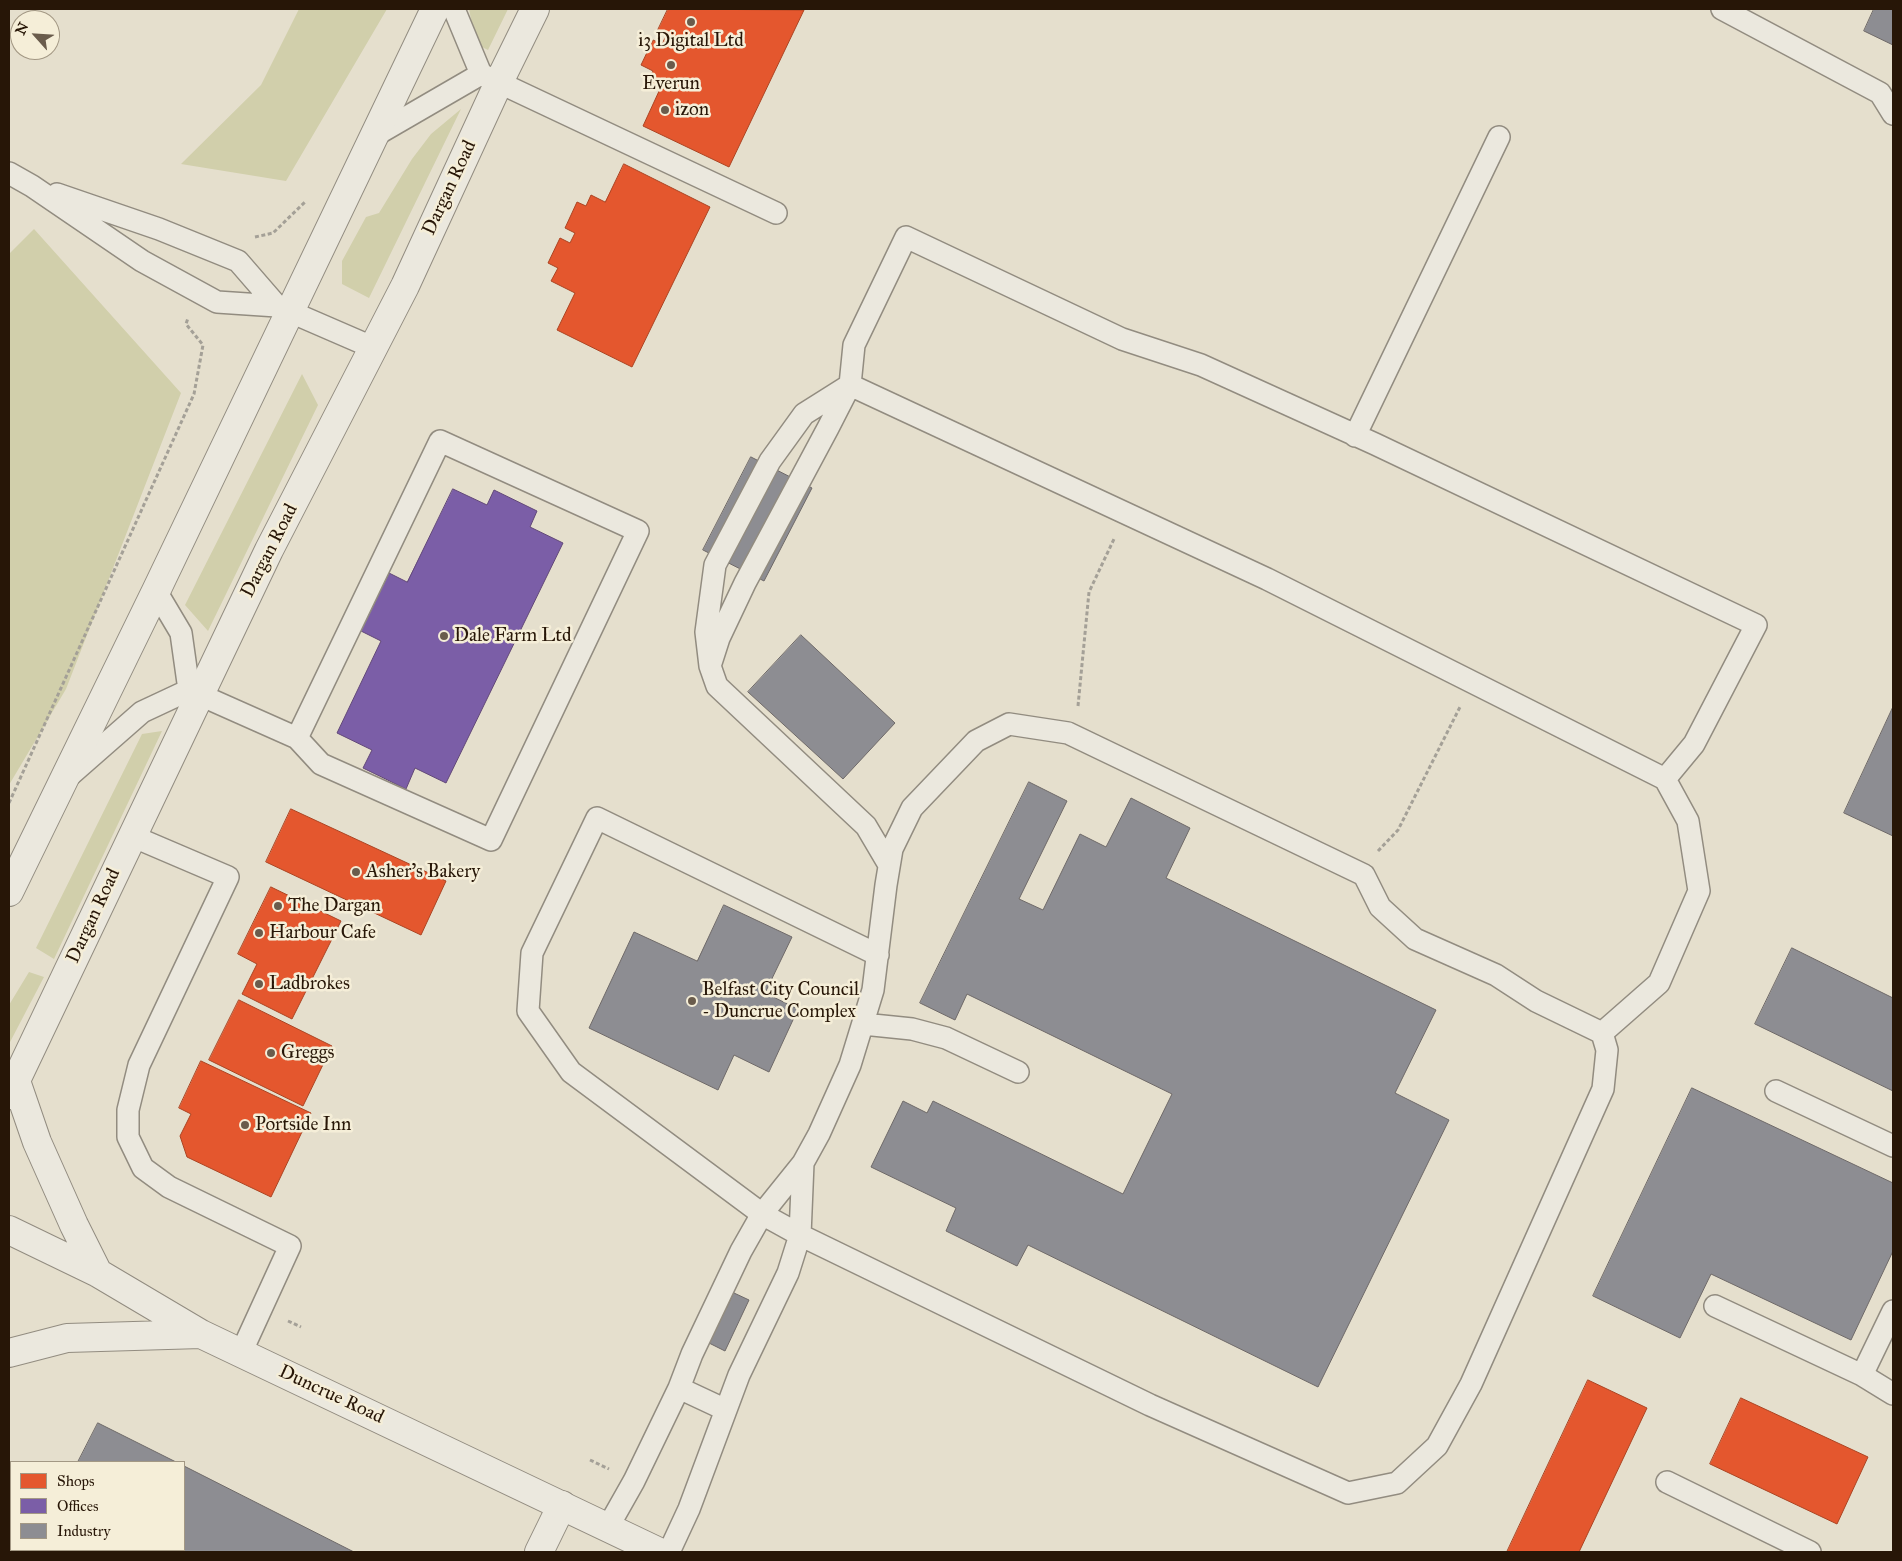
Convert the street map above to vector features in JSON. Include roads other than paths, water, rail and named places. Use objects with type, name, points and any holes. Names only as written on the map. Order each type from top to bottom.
[{"type":"street","points":[[9,892],[156,591],[283,308],[374,136],[435,9]]},
{"type":"street","name":"Dargan Road","points":[[12,1088],[132,836],[194,692],[405,286],[490,78],[535,9]]},
{"type":"street","points":[[12,1088],[74,1225],[98,1273]]},
{"type":"street","name":"Duncrue Road","points":[[9,1230],[98,1273],[201,1334],[658,1552]]},
{"type":"street","points":[[9,1353],[67,1338],[201,1334]]},
{"type":"street","points":[[539,1552],[562,1505]]},
{"type":"lane","points":[[454,9],[490,78],[776,212]]},
{"type":"lane","points":[[1722,9],[1880,93],[1893,114]]},
{"type":"lane","points":[[374,136],[490,78]]},
{"type":"lane","points":[[1355,436],[1499,136]]},
{"type":"lane","points":[[9,173],[32,186],[142,261],[217,302],[283,308],[374,348]]},
{"type":"lane","points":[[32,186],[159,229],[238,261],[283,308]]},
{"type":"lane","points":[[710,666],[719,638],[745,583],[850,384],[854,346],[906,237],[1122,339],[1201,366],[1355,436],[1756,625],[1694,744],[1665,779]]},
{"type":"lane","points":[[850,384],[1267,579],[1665,779],[1688,822],[1698,891],[1659,983],[1602,1033]]},
{"type":"lane","points":[[850,384],[804,414],[770,461],[715,564],[706,632],[710,666],[717,686],[866,826],[889,865]]},
{"type":"lane","points":[[62,782],[142,712],[194,692],[296,738],[322,764],[491,840],[638,531],[440,441],[296,738]]},
{"type":"lane","points":[[156,591],[181,633],[194,692]]},
{"type":"lane","points":[[608,1527],[634,1481],[679,1388],[696,1345],[741,1251],[762,1214],[803,1163],[819,1134],[850,1065],[873,990],[892,849],[912,808],[976,741],[1009,724],[1068,733],[1364,875],[1380,907],[1415,939],[1496,975],[1536,1002],[1602,1033]]},
{"type":"lane","points":[[878,955],[597,818],[532,953],[528,1011],[572,1072],[762,1214],[800,1236],[1150,1405],[1348,1493],[1397,1483],[1437,1446],[1471,1384],[1604,1089],[1606,1050],[1602,1033]]},
{"type":"lane","points":[[132,836],[228,878],[139,1065],[128,1110],[128,1137],[143,1168],[169,1187],[290,1246],[241,1353]]},
{"type":"lane","points":[[863,1024],[912,1028],[946,1038],[1018,1072]]},
{"type":"lane","points":[[1776,1091],[1893,1146]]},
{"type":"lane","points":[[669,1552],[689,1509],[740,1375],[788,1273],[800,1236],[803,1163]]},
{"type":"lane","points":[[1715,1306],[1862,1375],[1893,1394]]},
{"type":"lane","points":[[1862,1375],[1893,1311]]},
{"type":"lane","points":[[679,1388],[726,1410]]},
{"type":"lane","points":[[1667,1482],[1810,1552]]},
{"type":"place","name":"i3 Digital Ltd","points":[[691,22]]},
{"type":"place","name":"Everun","points":[[671,65]]},
{"type":"place","name":"izon","points":[[665,110]]},
{"type":"place","name":"Dale Farm Ltd","points":[[444,636]]},
{"type":"place","name":"Asher's Bakery","points":[[356,872]]},
{"type":"place","name":"The Dargan","points":[[278,906]]},
{"type":"place","name":"Harbour Cafe","points":[[259,933]]},
{"type":"place","name":"Ladbrokes","points":[[259,984]]},
{"type":"place","name":"Belfast City Council - Duncrue Complex","points":[[692,1001]]},
{"type":"place","name":"Greggs","points":[[271,1053]]},
{"type":"place","name":"Portside Inn","points":[[245,1125]]}]
